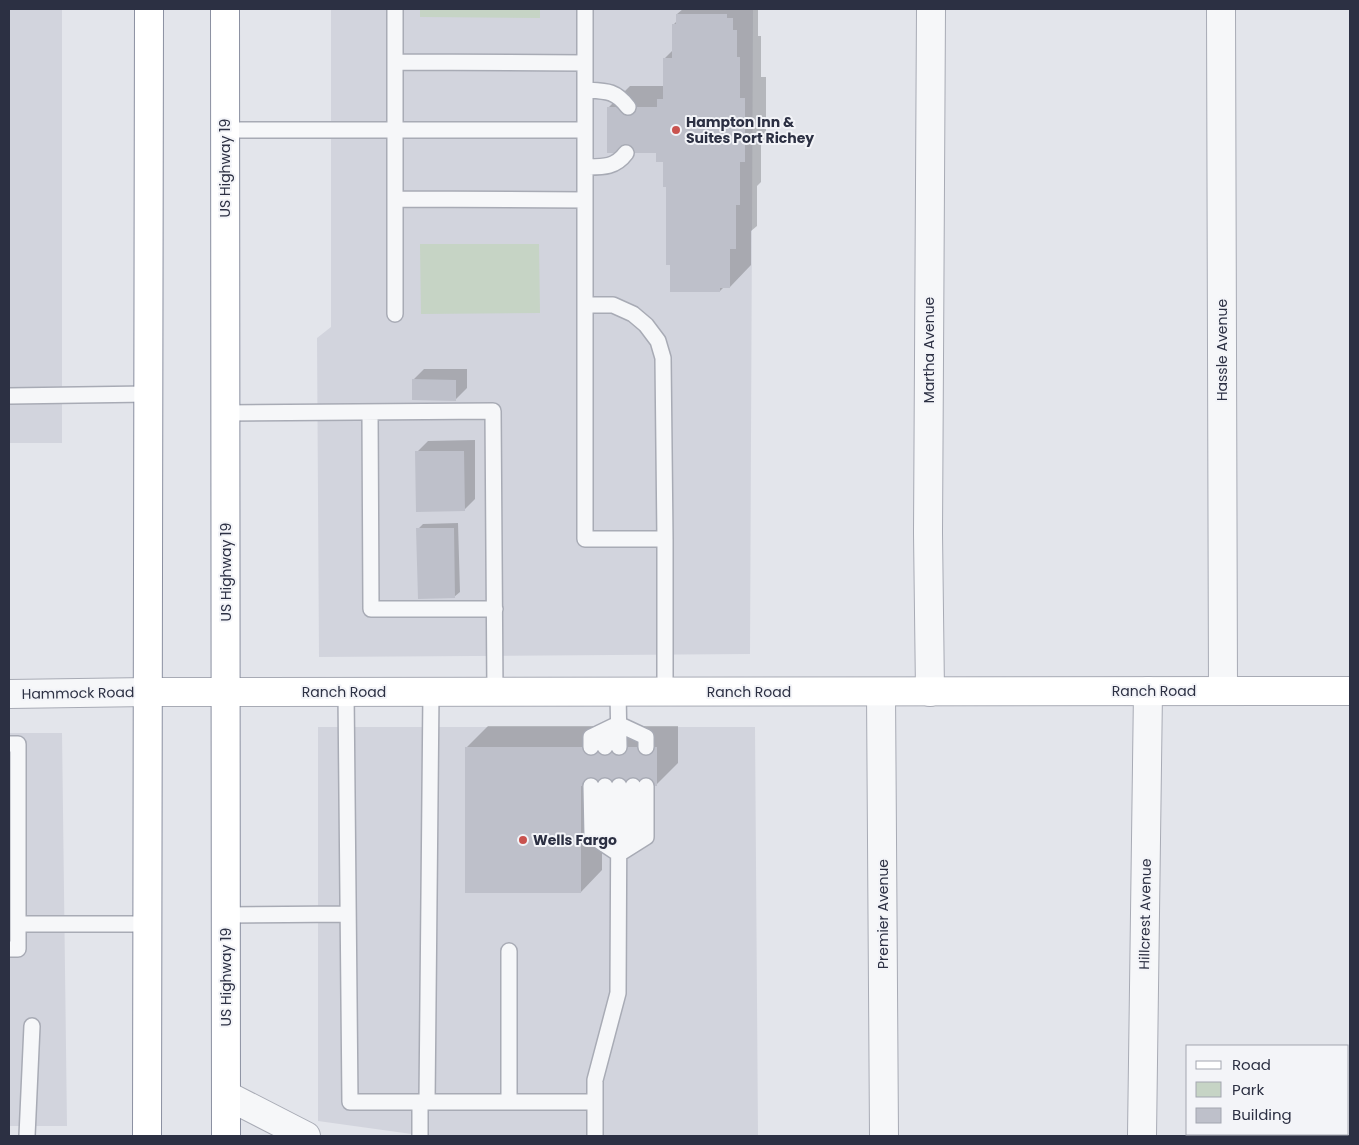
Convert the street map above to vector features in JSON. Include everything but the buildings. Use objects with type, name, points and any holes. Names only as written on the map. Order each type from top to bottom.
[{"type":"main road","points":[[147,1136],[149,9]]},
{"type":"main road","name":"US Highway 19","points":[[225,9],[226,1136]]},
{"type":"main road","name":"Ranch Road","points":[[148,692],[1350,691]]},
{"type":"street","name":"Martha Avenue","points":[[930,692],[928,533],[931,9]]},
{"type":"street","name":"Hassle Avenue","points":[[1221,9],[1223,691]]},
{"type":"street","name":"Hillcrest Avenue","points":[[1142,1136],[1148,691]]},
{"type":"street","name":"Hammock Road","points":[[9,694],[148,692]]},
{"type":"street","name":"Premier Avenue","points":[[882,692],[884,1136]]},
{"type":"street","points":[[226,1095],[306,1136]]},
{"type":"lane","points":[[395,9],[395,314]]},
{"type":"lane","points":[[585,9],[585,539],[665,539]]},
{"type":"lane","points":[[395,62],[585,63]]},
{"type":"lane","points":[[585,90],[608,91],[621,98],[628,107]]},
{"type":"lane","points":[[225,130],[585,130]]},
{"type":"lane","points":[[585,167],[608,167],[621,161],[626,153]]},
{"type":"lane","points":[[395,199],[585,200]]},
{"type":"lane","points":[[585,305],[613,305],[633,314],[646,325],[658,341],[663,358],[665,692]]},
{"type":"lane","points":[[9,396],[148,394]]},
{"type":"lane","points":[[225,413],[493,411],[495,692]]},
{"type":"lane","points":[[370,412],[371,609],[495,609]]},
{"type":"lane","points":[[346,692],[350,1102],[594,1102]]},
{"type":"lane","points":[[420,1136],[424,1102],[431,692]]},
{"type":"lane","points":[[618,692],[618,724],[633,738],[619,747],[592,738],[618,724]]},
{"type":"lane","points":[[9,744],[18,744],[18,949],[9,949]]},
{"type":"lane","points":[[619,786],[592,836],[619,854]]},
{"type":"lane","points":[[619,786],[646,837],[619,854]]},
{"type":"lane","points":[[595,1136],[595,1080],[618,993],[619,786]]},
{"type":"lane","points":[[226,915],[348,914]]},
{"type":"lane","points":[[18,924],[148,924]]},
{"type":"lane","points":[[509,951],[509,1102]]},
{"type":"lane","points":[[27,1136],[32,1026]]},
{"type":"shaded area","points":[[9,9],[62,9],[62,443],[9,443]]},
{"type":"shaded area","points":[[331,9],[753,9],[750,654],[319,657],[317,338],[331,327]]},
{"type":"shaded area","points":[[318,727],[755,727],[758,1136],[426,1136],[318,1121]]},
{"type":"shaded area","points":[[9,733],[62,733],[67,1126],[9,1126]]},
{"type":"green space","points":[[420,9],[540,9],[540,18],[420,17]]},
{"type":"green space","points":[[420,244],[539,244],[540,313],[421,314]]},
{"type":"place","name":"Hampton Inn & Suites Port Richey","points":[[676,130]]},
{"type":"place","name":"Wells Fargo","points":[[523,840]]}]
